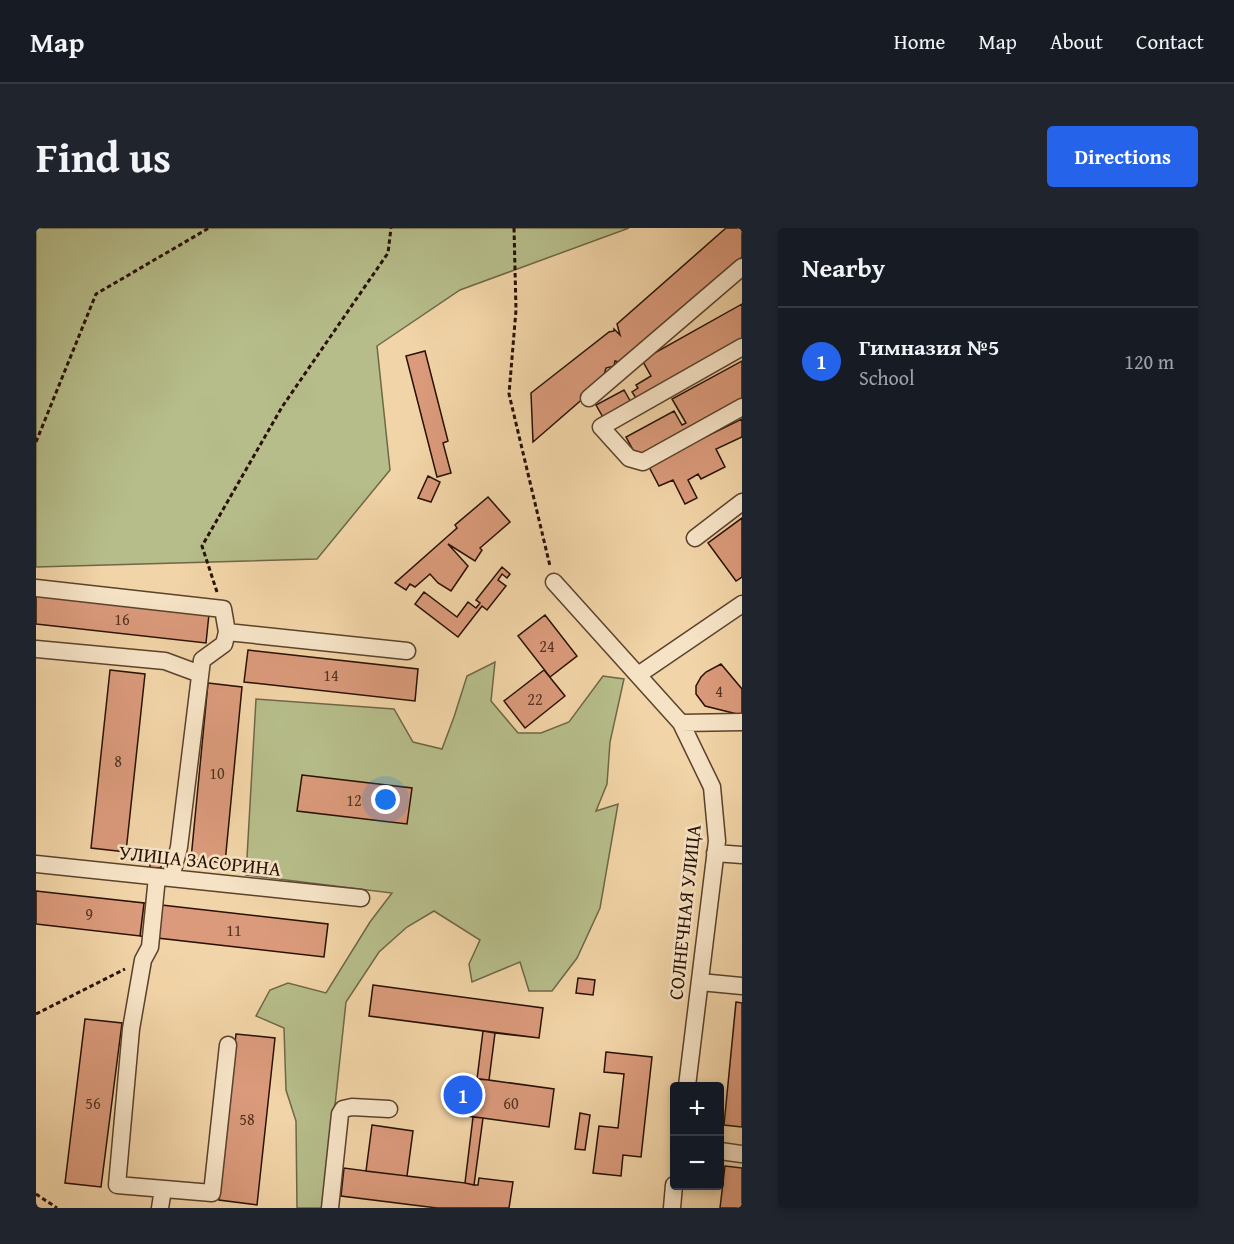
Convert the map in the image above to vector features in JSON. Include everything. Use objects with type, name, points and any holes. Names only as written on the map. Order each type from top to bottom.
[{"type":"street","points":[[589,398],[742,267]]},
{"type":"street","points":[[742,347],[601,427],[628,458],[643,462],[742,407]]},
{"type":"street","points":[[695,538],[742,502]]},
{"type":"street","name":"СОЛНЕЧНАЯ УЛИЦА","points":[[554,582],[681,723],[712,787],[717,841],[688,1082]]},
{"type":"street","points":[[36,588],[223,609],[227,632],[224,644],[202,660],[179,847],[164,878],[150,947],[143,960],[131,1029],[117,1185],[212,1193],[228,1045]]},
{"type":"street","points":[[638,675],[742,604]]},
{"type":"street","points":[[227,632],[407,651]]},
{"type":"street","points":[[36,649],[165,661],[200,674]]},
{"type":"street","points":[[681,723],[742,722]]},
{"type":"street","points":[[715,853],[742,855]]},
{"type":"street","name":"УЛИЦА ЗАСОРИНА","points":[[36,864],[361,897]]},
{"type":"street","points":[[700,982],[742,987]]},
{"type":"street","points":[[330,1208],[340,1114],[343,1108],[389,1108]]},
{"type":"street","points":[[724,1152],[742,1154]]},
{"type":"street","points":[[160,1208],[163,1189]]},
{"type":"street","points":[[672,1208],[674,1190]]},
{"type":"path","points":[[36,442],[96,294],[210,228]]},
{"type":"path","points":[[223,609],[202,546],[282,406],[388,253],[391,228]]},
{"type":"path","points":[[514,228],[516,310],[509,394],[554,582]]},
{"type":"path","points":[[36,1014],[143,960]]},
{"type":"path","points":[[36,1194],[57,1208]]},
{"type":"green space","points":[[36,228],[629,228],[460,290],[377,346],[390,470],[317,559],[36,567]]},
{"type":"green space","points":[[495,662],[491,701],[518,733],[541,733],[569,722],[603,676],[624,679],[610,742],[607,784],[596,811],[618,804],[600,908],[577,958],[552,991],[529,991],[520,962],[472,982],[469,964],[480,940],[434,911],[407,927],[379,952],[346,1002],[324,1208],[297,1208],[296,1121],[286,1090],[284,1028],[256,1016],[270,990],[288,983],[326,993],[370,922],[392,893],[246,875],[256,699],[394,709],[413,742],[442,749],[467,676]]},
{"type":"building","points":[[726,228],[742,228],[742,257],[622,363],[615,361],[614,366],[606,368],[602,382],[533,442],[531,393],[609,332],[614,329],[620,335],[617,324]]},
{"type":"building","points":[[742,304],[742,342],[638,401],[632,392],[638,388],[636,385],[651,376],[642,360]]},
{"type":"building","points":[[425,351],[448,441],[443,443],[451,473],[437,477],[406,356]]},
{"type":"building","points":[[742,361],[742,402],[638,459],[626,437],[674,411],[682,425],[686,423],[672,399]]},
{"type":"building","points":[[624,390],[632,404],[604,419],[596,405]]},
{"type":"building","points":[[742,419],[742,437],[716,449],[725,467],[701,479],[698,474],[688,480],[697,498],[685,504],[673,480],[659,486],[648,465]]},
{"type":"building","points":[[428,476],[440,482],[431,502],[418,498]]},
{"type":"building","points":[[488,497],[510,522],[480,548],[482,550],[475,561],[448,544],[468,566],[451,591],[438,583],[430,574],[415,587],[410,584],[406,590],[395,583],[457,528],[455,525]]},
{"type":"building","points":[[742,518],[742,577],[736,581],[708,543]]},
{"type":"building","points":[[502,567],[510,574],[507,578],[502,574],[498,580],[506,586],[487,610],[482,606],[458,637],[415,604],[424,592],[457,617],[468,602],[476,608],[480,603],[476,600]]},
{"type":"building","points":[[36,594],[209,614],[206,643],[36,624]]},
{"type":"building","points":[[545,615],[577,656],[550,677],[518,636]]},
{"type":"building","points":[[248,650],[418,669],[415,701],[244,682]]},
{"type":"building","points":[[721,664],[742,689],[742,714],[705,706],[696,694],[696,686],[701,677]]},
{"type":"building","points":[[110,670],[145,674],[126,852],[91,848]]},
{"type":"building","points":[[544,670],[565,696],[525,728],[504,701]]},
{"type":"building","points":[[208,683],[242,687],[225,863],[191,859]]},
{"type":"building","points":[[302,775],[412,788],[407,824],[297,811]]},
{"type":"building","points":[[150,851],[161,852],[161,868],[150,868]]},
{"type":"building","points":[[36,891],[144,903],[140,936],[36,924]]},
{"type":"building","points":[[144,903],[328,924],[324,957],[140,936]]},
{"type":"building","points":[[578,978],[595,980],[593,995],[576,993]]},
{"type":"building","points":[[373,985],[543,1008],[539,1038],[369,1016]]},
{"type":"building","points":[[373,985],[543,1008],[539,1038],[495,1033],[489,1080],[554,1089],[549,1127],[483,1118],[474,1185],[478,1185],[479,1178],[513,1182],[509,1208],[437,1208],[341,1196],[344,1168],[366,1171],[372,1125],[413,1131],[407,1176],[465,1183],[473,1117],[468,1116],[473,1078],[477,1079],[483,1031],[369,1016]]},
{"type":"building","points":[[736,1002],[742,1003],[742,1127],[724,1125]]},
{"type":"building","points":[[85,1019],[122,1023],[101,1187],[65,1183]]},
{"type":"building","points":[[483,1031],[495,1033],[489,1080],[477,1079]]},
{"type":"building","points":[[236,1034],[275,1038],[257,1205],[219,1200]]},
{"type":"building","points":[[606,1052],[652,1057],[641,1157],[623,1155],[621,1176],[593,1173],[599,1126],[618,1128],[624,1074],[604,1072]]},
{"type":"building","points":[[473,1078],[554,1089],[549,1127],[468,1116]]},
{"type":"building","points":[[580,1113],[590,1115],[585,1150],[575,1149]]},
{"type":"building","points":[[473,1117],[483,1118],[474,1185],[465,1183]]},
{"type":"building","points":[[372,1125],[413,1131],[407,1176],[366,1171]]},
{"type":"building","points":[[725,1166],[742,1168],[742,1208],[720,1208],[722,1190],[724,1190]]},
{"type":"place","name":"Гимназия №5","points":[[463,1095]]}]
